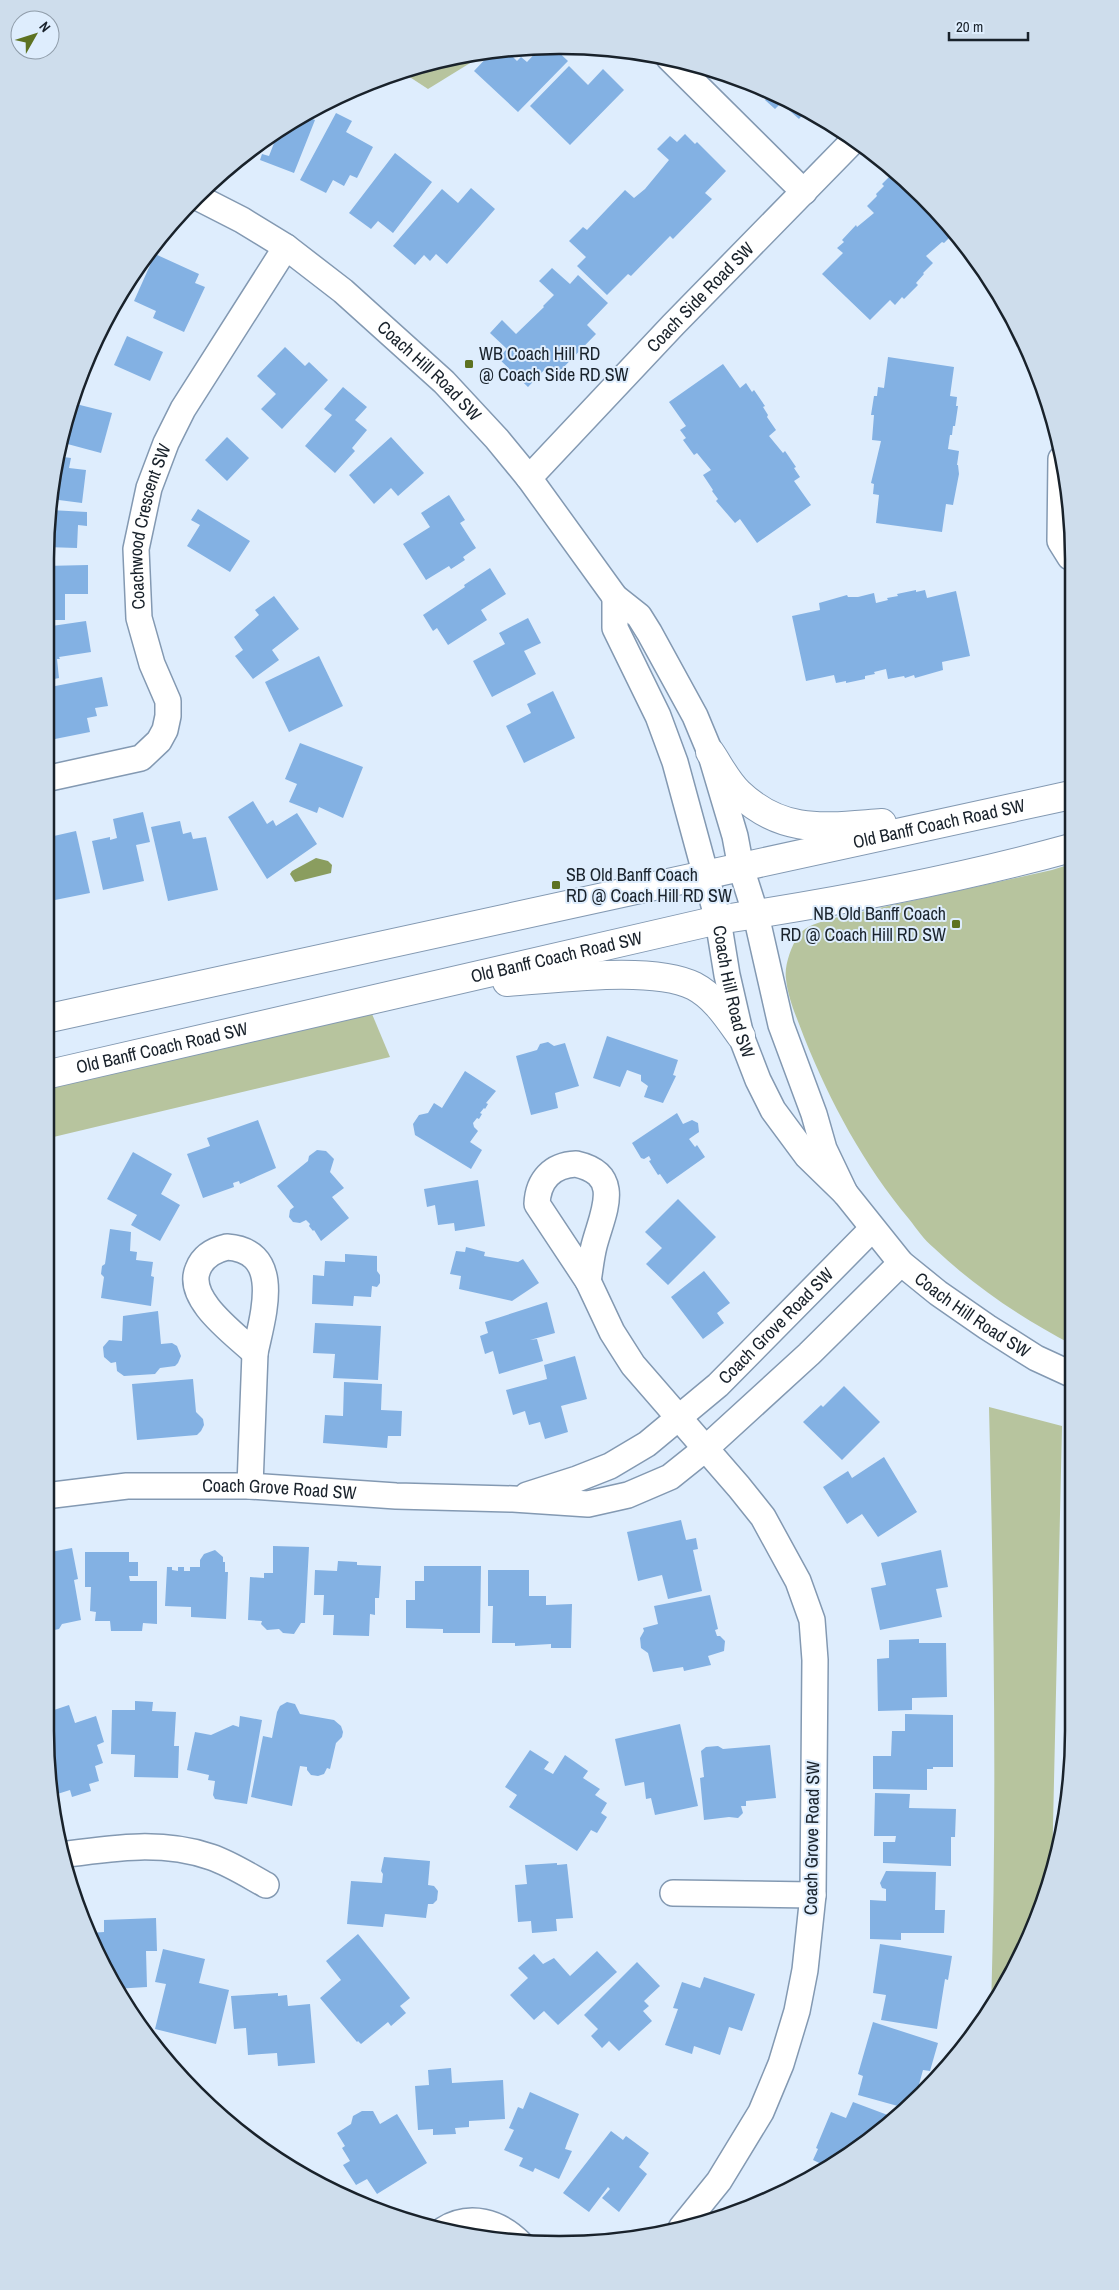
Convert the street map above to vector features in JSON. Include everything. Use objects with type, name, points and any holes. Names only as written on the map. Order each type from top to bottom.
[{"type":"main road","points":[[710,752],[738,792],[762,811],[801,826],[831,827],[983,814]]},
{"type":"main road","name":"Old Banff Coach Road SW","points":[[54,1017],[1065,796]]},
{"type":"main road","name":"Old Banff Coach Road SW","points":[[54,1073],[718,920],[916,885],[1065,849]]},
{"type":"main road","points":[[426,988],[636,974],[668,978],[694,986],[718,1005],[741,1036]]},
{"type":"street","points":[[681,69],[804,192]]},
{"type":"street","name":"Coach Side Road SW","points":[[529,478],[666,332],[849,145]]},
{"type":"street","name":"Coach Hill Road SW","points":[[204,200],[242,220],[286,247],[343,291],[444,382],[497,439],[529,478],[615,597],[639,616],[695,716],[710,752],[735,836],[741,868],[756,914],[781,1024],[814,1114],[824,1149],[845,1193]]},
{"type":"street","name":"Coachwood Crescent SW","points":[[54,777],[141,758],[150,750],[165,730],[168,716],[168,701],[152,664],[139,618],[136,549],[149,488],[166,443],[183,409],[286,247]]},
{"type":"street","points":[[1061,491],[1060,541],[1065,548]]},
{"type":"street","name":"Coach Hill Road SW","points":[[615,597],[615,628],[658,716],[675,762],[718,920],[727,975],[741,1036],[758,1080],[773,1110],[807,1156],[845,1193],[901,1263],[938,1293],[987,1327],[1036,1358],[1065,1372]]},
{"type":"street","name":"Coach Grove Road SW","points":[[513,1499],[577,1479],[610,1466],[647,1444],[718,1385],[872,1229]]},
{"type":"street","name":"Coach Grove Road SW","points":[[54,1495],[126,1486],[250,1486],[396,1496],[513,1499],[588,1504],[628,1495],[670,1477],[705,1449],[809,1354],[901,1263]]},
{"type":"street","points":[[588,1281],[612,1332],[634,1366],[678,1419]]},
{"type":"street","points":[[250,1486],[255,1353]]},
{"type":"street","name":"Coach Grove Road SW","points":[[678,1419],[739,1487],[763,1517],[798,1581],[812,1620],[815,1660],[813,1895],[805,1970],[797,2011],[781,2064],[761,2112],[719,2181],[688,2220]]},
{"type":"street","points":[[69,1854],[134,1846],[180,1848],[212,1857],[266,1884]]},
{"type":"street","points":[[673,1893],[813,1895]]},
{"type":"street","points":[[454,2225],[461,2222],[486,2222],[510,2234]]},
{"type":"shaded area","points":[[473,61],[428,89],[410,77]]},
{"type":"shaded area","points":[[316,858],[328,861],[332,865],[331,873],[295,882],[290,874],[292,871]]},
{"type":"shaded area","points":[[1065,866],[1065,1340],[1018,1313],[950,1263],[927,1242],[877,1177],[849,1132],[814,1061],[793,1008],[786,974],[789,957],[798,936],[816,924],[838,917]]},
{"type":"shaded area","points":[[372,1014],[390,1057],[54,1137],[54,1086]]},
{"type":"shaded area","points":[[989,1407],[1062,1426],[1053,1843],[1027,1924],[991,1992],[994,1859]]},
{"type":"building","points":[[560,54],[568,61],[518,112],[474,71],[485,59],[512,56],[517,61],[521,57],[527,62],[534,55]]},
{"type":"building","points":[[569,66],[588,85],[603,69],[624,90],[570,145],[530,106]]},
{"type":"building","points":[[766,98],[780,104],[775,109],[765,100]]},
{"type":"building","points":[[787,108],[801,116],[799,119]]},
{"type":"building","points":[[336,113],[352,121],[346,132],[373,147],[357,178],[350,175],[344,186],[333,180],[326,193],[300,180]]},
{"type":"building","points":[[312,119],[315,120],[294,173],[260,160],[262,154],[269,156],[274,142]]},
{"type":"building","points":[[685,134],[695,144],[697,142],[726,171],[705,193],[712,199],[673,239],[670,236],[631,276],[628,274],[607,295],[577,266],[586,257],[569,241],[583,227],[587,230],[625,190],[634,198],[645,189],[669,160],[657,149],[670,136],[677,142]]},
{"type":"building","points":[[395,153],[432,182],[393,233],[378,221],[371,229],[349,213]]},
{"type":"building","points":[[890,176],[917,202],[949,238],[926,256],[933,263],[916,283],[918,285],[895,305],[890,300],[870,320],[822,274],[843,253],[837,248],[844,242],[842,240],[856,225],[857,227],[874,213],[867,206],[884,186],[882,184]]},
{"type":"building","points":[[471,188],[495,209],[447,264],[436,254],[430,261],[424,255],[415,265],[393,246],[442,189],[458,203]]},
{"type":"building","points":[[156,255],[199,274],[195,283],[205,287],[184,332],[153,318],[156,311],[134,301]]},
{"type":"building","points":[[552,268],[570,284],[578,275],[608,303],[587,325],[596,334],[557,374],[548,366],[528,387],[498,358],[507,349],[490,333],[502,320],[516,334],[544,307],[554,295],[539,281]]},
{"type":"building","points":[[127,336],[163,352],[150,381],[114,365]]},
{"type":"building","points":[[285,347],[305,366],[309,362],[328,380],[282,429],[261,409],[276,394],[257,376]]},
{"type":"building","points":[[888,357],[954,367],[950,396],[957,397],[956,406],[958,406],[955,426],[953,426],[952,435],[950,435],[948,449],[959,451],[957,465],[959,474],[953,505],[946,504],[942,532],[876,523],[879,495],[873,494],[874,484],[871,483],[881,441],[872,440],[874,415],[871,415],[874,396],[877,396],[878,387],[884,388]]},
{"type":"building","points":[[723,364],[740,388],[746,383],[752,392],[754,390],[765,406],[763,407],[768,415],[767,417],[776,430],[769,436],[783,453],[785,451],[796,467],[794,468],[800,477],[794,481],[811,505],[757,543],[740,519],[735,523],[716,501],[718,499],[703,475],[711,470],[697,453],[694,455],[683,440],[686,438],[680,430],[686,426],[669,402]]},
{"type":"building","points":[[343,387],[367,407],[355,420],[367,430],[352,448],[355,451],[335,473],[305,446],[332,415],[324,409]]},
{"type":"building","points":[[79,405],[112,413],[101,453],[67,444]]},
{"type":"building","points":[[227,437],[249,458],[227,481],[205,460]]},
{"type":"building","points":[[391,437],[424,473],[398,496],[391,488],[374,504],[349,475]]},
{"type":"building","points":[[64,457],[71,458],[69,468],[86,470],[82,503],[57,500]]},
{"type":"building","points":[[449,495],[465,520],[460,523],[476,548],[463,557],[465,560],[451,569],[449,566],[426,580],[403,544],[430,527],[421,513]]},
{"type":"building","points":[[198,509],[250,541],[230,572],[187,546],[200,525],[191,520]]},
{"type":"building","points":[[56,510],[87,512],[87,526],[78,525],[77,548],[54,547]]},
{"type":"building","points":[[88,565],[88,594],[65,594],[65,620],[54,620],[54,566]]},
{"type":"building","points":[[490,568],[506,594],[481,610],[487,620],[448,645],[437,628],[433,631],[423,615]]},
{"type":"building","points":[[916,590],[916,592],[925,590],[927,598],[956,591],[970,656],[942,662],[943,670],[915,678],[914,675],[905,678],[904,676],[888,679],[886,669],[865,676],[865,679],[846,683],[846,681],[836,683],[834,675],[806,681],[792,616],[820,610],[819,603],[847,595],[848,597],[858,597],[874,593],[876,603],[898,596],[897,594]]},
{"type":"building","points":[[274,596],[299,629],[272,650],[279,660],[253,679],[235,656],[243,650],[234,637],[259,615],[255,610]]},
{"type":"building","points":[[528,618],[541,643],[524,651],[536,674],[492,697],[473,661],[505,644],[499,633]]},
{"type":"building","points":[[86,621],[91,652],[59,657],[60,659],[57,659],[59,678],[54,679],[54,626]]},
{"type":"building","points":[[319,656],[343,706],[289,732],[265,682]]},
{"type":"building","points":[[102,677],[108,706],[95,708],[97,716],[87,718],[90,732],[54,739],[54,686]]},
{"type":"building","points":[[553,691],[575,738],[524,763],[506,726],[531,713],[527,704]]},
{"type":"building","points":[[300,743],[363,767],[343,818],[319,807],[317,813],[289,802],[297,784],[285,779]]},
{"type":"building","points":[[253,801],[267,824],[273,820],[276,826],[297,813],[317,844],[267,879],[228,817]]},
{"type":"building","points":[[143,812],[150,842],[136,845],[144,881],[103,890],[92,841],[110,837],[110,840],[117,838],[113,819]]},
{"type":"building","points":[[180,821],[183,834],[191,832],[193,839],[206,837],[218,890],[168,901],[151,827]]},
{"type":"building","points":[[76,831],[90,893],[54,900],[54,836]]},
{"type":"building","points":[[607,1036],[678,1060],[673,1075],[676,1076],[663,1103],[644,1097],[648,1086],[641,1081],[641,1075],[627,1070],[620,1087],[593,1078]]},
{"type":"building","points":[[548,1042],[554,1046],[565,1043],[579,1086],[555,1093],[558,1108],[531,1115],[516,1056],[537,1050],[540,1044]]},
{"type":"building","points":[[465,1071],[496,1091],[486,1103],[488,1104],[480,1113],[482,1114],[479,1119],[477,1118],[473,1123],[478,1131],[470,1142],[482,1150],[471,1169],[415,1135],[413,1124],[419,1115],[428,1113],[434,1103],[442,1108]]},
{"type":"building","points":[[677,1113],[683,1124],[692,1120],[698,1123],[699,1132],[689,1139],[695,1147],[697,1145],[705,1157],[667,1184],[660,1174],[658,1175],[649,1161],[651,1160],[649,1156],[644,1159],[641,1158],[632,1143]]},
{"type":"building","points":[[258,1120],[276,1168],[240,1184],[239,1181],[233,1183],[234,1187],[203,1198],[187,1154],[210,1146],[207,1138]]},
{"type":"building","points":[[317,1150],[326,1151],[334,1159],[330,1172],[344,1188],[332,1197],[349,1218],[321,1241],[306,1220],[300,1223],[293,1222],[289,1217],[290,1210],[294,1207],[277,1186],[308,1161],[309,1156]]},
{"type":"building","points":[[133,1152],[172,1174],[161,1194],[180,1205],[160,1241],[131,1225],[137,1215],[107,1199]]},
{"type":"building","points":[[478,1180],[485,1226],[455,1231],[454,1223],[438,1225],[435,1205],[427,1207],[424,1189]]},
{"type":"building","points":[[678,1199],[716,1237],[668,1285],[646,1264],[662,1248],[645,1232]]},
{"type":"building","points":[[110,1229],[131,1232],[130,1251],[137,1252],[136,1260],[153,1262],[151,1276],[154,1277],[151,1306],[101,1298],[104,1277],[101,1274],[102,1266],[105,1264]]},
{"type":"building","points":[[466,1247],[485,1252],[484,1256],[518,1262],[523,1259],[539,1283],[512,1301],[459,1289],[461,1276],[450,1274],[456,1251],[465,1252]]},
{"type":"building","points":[[345,1254],[377,1256],[377,1271],[380,1275],[380,1283],[377,1287],[372,1286],[371,1297],[354,1296],[353,1306],[312,1304],[313,1275],[324,1276],[325,1261],[345,1262]]},
{"type":"building","points":[[704,1271],[730,1303],[717,1313],[724,1323],[703,1339],[671,1297]]},
{"type":"building","points":[[547,1302],[555,1333],[530,1340],[537,1339],[543,1361],[499,1374],[493,1351],[485,1354],[480,1336],[488,1333],[485,1322]]},
{"type":"building","points":[[158,1311],[161,1344],[172,1343],[177,1346],[181,1356],[178,1363],[175,1366],[160,1368],[155,1374],[124,1376],[117,1371],[116,1362],[111,1363],[104,1357],[103,1347],[109,1340],[122,1341],[123,1316]]},
{"type":"building","points":[[315,1323],[381,1326],[378,1380],[333,1378],[335,1354],[313,1353]]},
{"type":"building","points":[[575,1356],[587,1399],[561,1406],[568,1432],[545,1439],[540,1422],[529,1425],[525,1411],[513,1415],[506,1390],[547,1379],[544,1365]]},
{"type":"building","points":[[193,1379],[196,1412],[203,1419],[204,1425],[201,1431],[197,1435],[137,1440],[132,1384]]},
{"type":"building","points":[[344,1382],[382,1384],[381,1410],[402,1411],[401,1436],[388,1436],[387,1448],[323,1443],[325,1415],[343,1416]]},
{"type":"building","points":[[844,1386],[880,1422],[842,1460],[803,1422],[821,1405],[823,1407]]},
{"type":"building","points":[[884,1457],[917,1512],[878,1537],[862,1514],[847,1524],[823,1487],[848,1471],[852,1478]]},
{"type":"building","points":[[681,1520],[686,1540],[696,1538],[698,1549],[693,1550],[702,1591],[668,1599],[662,1575],[638,1581],[627,1532]]},
{"type":"building","points":[[273,1546],[309,1547],[305,1623],[301,1623],[294,1634],[283,1633],[279,1629],[267,1630],[261,1624],[262,1621],[248,1620],[250,1577],[264,1578],[264,1573],[273,1573]]},
{"type":"building","points":[[72,1548],[78,1579],[74,1580],[81,1620],[62,1624],[59,1629],[54,1630],[54,1551]]},
{"type":"building","points":[[215,1550],[223,1557],[225,1572],[228,1572],[226,1619],[191,1617],[191,1607],[165,1606],[167,1567],[172,1567],[172,1570],[178,1571],[178,1567],[184,1567],[184,1571],[190,1571],[190,1567],[200,1567],[200,1560],[204,1554]]},
{"type":"building","points":[[941,1550],[948,1587],[936,1589],[942,1617],[880,1630],[871,1588],[886,1585],[881,1563]]},
{"type":"building","points":[[85,1552],[129,1552],[129,1562],[138,1562],[138,1576],[129,1576],[130,1581],[157,1581],[157,1624],[143,1623],[142,1631],[111,1631],[110,1621],[95,1621],[96,1612],[90,1611],[91,1587],[85,1587]]},
{"type":"building","points":[[338,1561],[357,1562],[357,1565],[381,1566],[379,1598],[375,1598],[375,1615],[370,1614],[369,1636],[333,1635],[334,1615],[323,1615],[324,1595],[314,1595],[315,1570],[337,1571]]},
{"type":"building","points":[[424,1566],[481,1566],[480,1633],[443,1633],[443,1629],[406,1628],[406,1600],[415,1600],[415,1581],[424,1581]]},
{"type":"building","points":[[488,1570],[529,1570],[529,1596],[546,1596],[546,1605],[572,1604],[571,1648],[551,1648],[551,1644],[515,1646],[515,1643],[492,1643],[493,1606],[488,1606]]},
{"type":"building","points":[[710,1595],[718,1629],[715,1630],[717,1636],[720,1636],[725,1641],[724,1651],[708,1656],[711,1665],[684,1671],[683,1667],[653,1672],[648,1653],[641,1648],[640,1638],[644,1631],[643,1628],[658,1624],[654,1606]]},
{"type":"building","points":[[919,1639],[919,1643],[946,1643],[947,1697],[912,1698],[912,1710],[878,1711],[877,1659],[889,1658],[889,1640]]},
{"type":"building","points":[[135,1701],[153,1702],[152,1711],[176,1712],[174,1746],[179,1746],[178,1778],[134,1777],[135,1755],[111,1754],[112,1710],[135,1710]]},
{"type":"building","points":[[287,1702],[295,1704],[300,1714],[334,1720],[341,1726],[343,1732],[342,1737],[336,1743],[330,1769],[327,1768],[324,1774],[318,1776],[311,1775],[307,1767],[300,1766],[292,1806],[251,1797],[263,1736],[272,1738],[277,1712],[280,1706]]},
{"type":"building","points":[[69,1705],[75,1723],[96,1716],[104,1742],[97,1745],[103,1763],[95,1766],[99,1781],[89,1784],[91,1791],[72,1797],[70,1790],[58,1794],[54,1710]]},
{"type":"building","points":[[905,1714],[953,1715],[953,1767],[933,1767],[933,1769],[927,1769],[927,1790],[873,1789],[873,1756],[891,1756],[892,1731],[905,1731]]},
{"type":"building","points":[[240,1716],[262,1720],[247,1804],[215,1799],[213,1795],[215,1781],[208,1780],[209,1775],[187,1770],[195,1732],[211,1735],[233,1725],[239,1727]]},
{"type":"building","points":[[680,1724],[698,1806],[655,1815],[651,1798],[646,1799],[644,1782],[625,1786],[615,1739]]},
{"type":"building","points":[[770,1745],[776,1798],[746,1801],[746,1806],[741,1806],[743,1813],[738,1818],[729,1817],[704,1820],[700,1778],[704,1777],[701,1751],[706,1747],[718,1746],[723,1749]]},
{"type":"building","points":[[530,1750],[549,1762],[544,1769],[553,1774],[565,1755],[588,1771],[583,1778],[600,1789],[595,1795],[607,1803],[601,1813],[607,1817],[597,1833],[591,1830],[577,1851],[509,1807],[517,1795],[505,1787]]},
{"type":"building","points":[[875,1793],[910,1794],[909,1808],[956,1809],[955,1837],[951,1837],[951,1866],[883,1863],[883,1842],[895,1842],[896,1836],[874,1836]]},
{"type":"building","points":[[384,1857],[430,1861],[428,1885],[434,1886],[438,1891],[437,1900],[433,1904],[428,1904],[426,1918],[385,1914],[383,1927],[347,1924],[351,1881],[382,1883],[383,1874],[381,1871]]},
{"type":"building","points":[[557,1863],[557,1865],[567,1864],[573,1918],[556,1919],[557,1931],[532,1933],[531,1921],[518,1922],[515,1885],[527,1884],[525,1865]]},
{"type":"building","points":[[886,1871],[936,1872],[935,1910],[945,1910],[944,1933],[901,1933],[901,1940],[870,1939],[870,1900],[886,1901],[886,1889],[882,1888],[880,1883]]},
{"type":"building","points":[[156,1918],[157,1951],[146,1951],[147,1987],[125,1988],[96,1933],[104,1932],[104,1920]]},
{"type":"building","points":[[358,1934],[410,1998],[400,2006],[406,2013],[391,2026],[388,2022],[361,2044],[357,2042],[320,1998],[341,1980],[326,1961]]},
{"type":"building","points":[[880,1944],[952,1956],[948,1980],[945,1979],[937,2029],[881,2020],[886,1995],[873,1993]]},
{"type":"building","points":[[163,1949],[205,1959],[199,1983],[229,1990],[216,2044],[155,2029],[166,1984],[155,1982]]},
{"type":"building","points":[[597,1951],[617,1972],[558,2025],[544,2011],[534,2020],[510,1995],[528,1978],[518,1968],[534,1954],[543,1964],[554,1958],[570,1976]]},
{"type":"building","points":[[637,1962],[660,1986],[644,2001],[649,2006],[643,2011],[652,2021],[619,2051],[609,2041],[602,2048],[591,2036],[598,2029],[584,2015]]},
{"type":"building","points":[[704,1977],[755,1994],[742,2031],[729,2027],[720,2055],[694,2046],[692,2054],[665,2045],[678,2009],[673,2008],[682,1982],[700,1988]]},
{"type":"building","points":[[278,1993],[278,1996],[287,1995],[288,2006],[310,2004],[315,2063],[278,2066],[277,2053],[248,2055],[246,2028],[234,2029],[231,1996]]},
{"type":"building","points":[[873,2022],[938,2043],[930,2071],[923,2070],[918,2086],[898,2106],[858,2095],[863,2076],[858,2074]]},
{"type":"building","points":[[451,2068],[452,2083],[503,2080],[505,2119],[469,2121],[469,2127],[455,2128],[456,2134],[433,2135],[433,2129],[418,2130],[415,2086],[429,2085],[428,2070]]},
{"type":"building","points":[[530,2092],[579,2114],[565,2149],[572,2151],[559,2179],[535,2168],[533,2172],[519,2166],[523,2158],[504,2150],[514,2130],[509,2128],[518,2107],[523,2109]]},
{"type":"building","points":[[853,2102],[888,2115],[867,2132],[820,2163],[813,2160],[831,2112],[846,2118]]},
{"type":"building","points":[[362,2111],[373,2111],[380,2124],[397,2114],[427,2163],[377,2194],[367,2179],[356,2185],[343,2165],[350,2161],[342,2148],[345,2146],[337,2133],[351,2124],[353,2116]]},
{"type":"building","points":[[611,2131],[623,2140],[626,2136],[649,2153],[639,2167],[647,2174],[619,2212],[602,2198],[610,2189],[608,2187],[589,2212],[563,2193]]},
{"type":"place","name":"WB Coach Hill RD @ Coach Side RD SW","points":[[469,364]]},
{"type":"place","name":"SB Old Banff Coach RD @ Coach Hill RD SW","points":[[556,885]]},
{"type":"place","name":"NB Old Banff Coach RD @ Coach Hill RD SW","points":[[956,924]]}]
